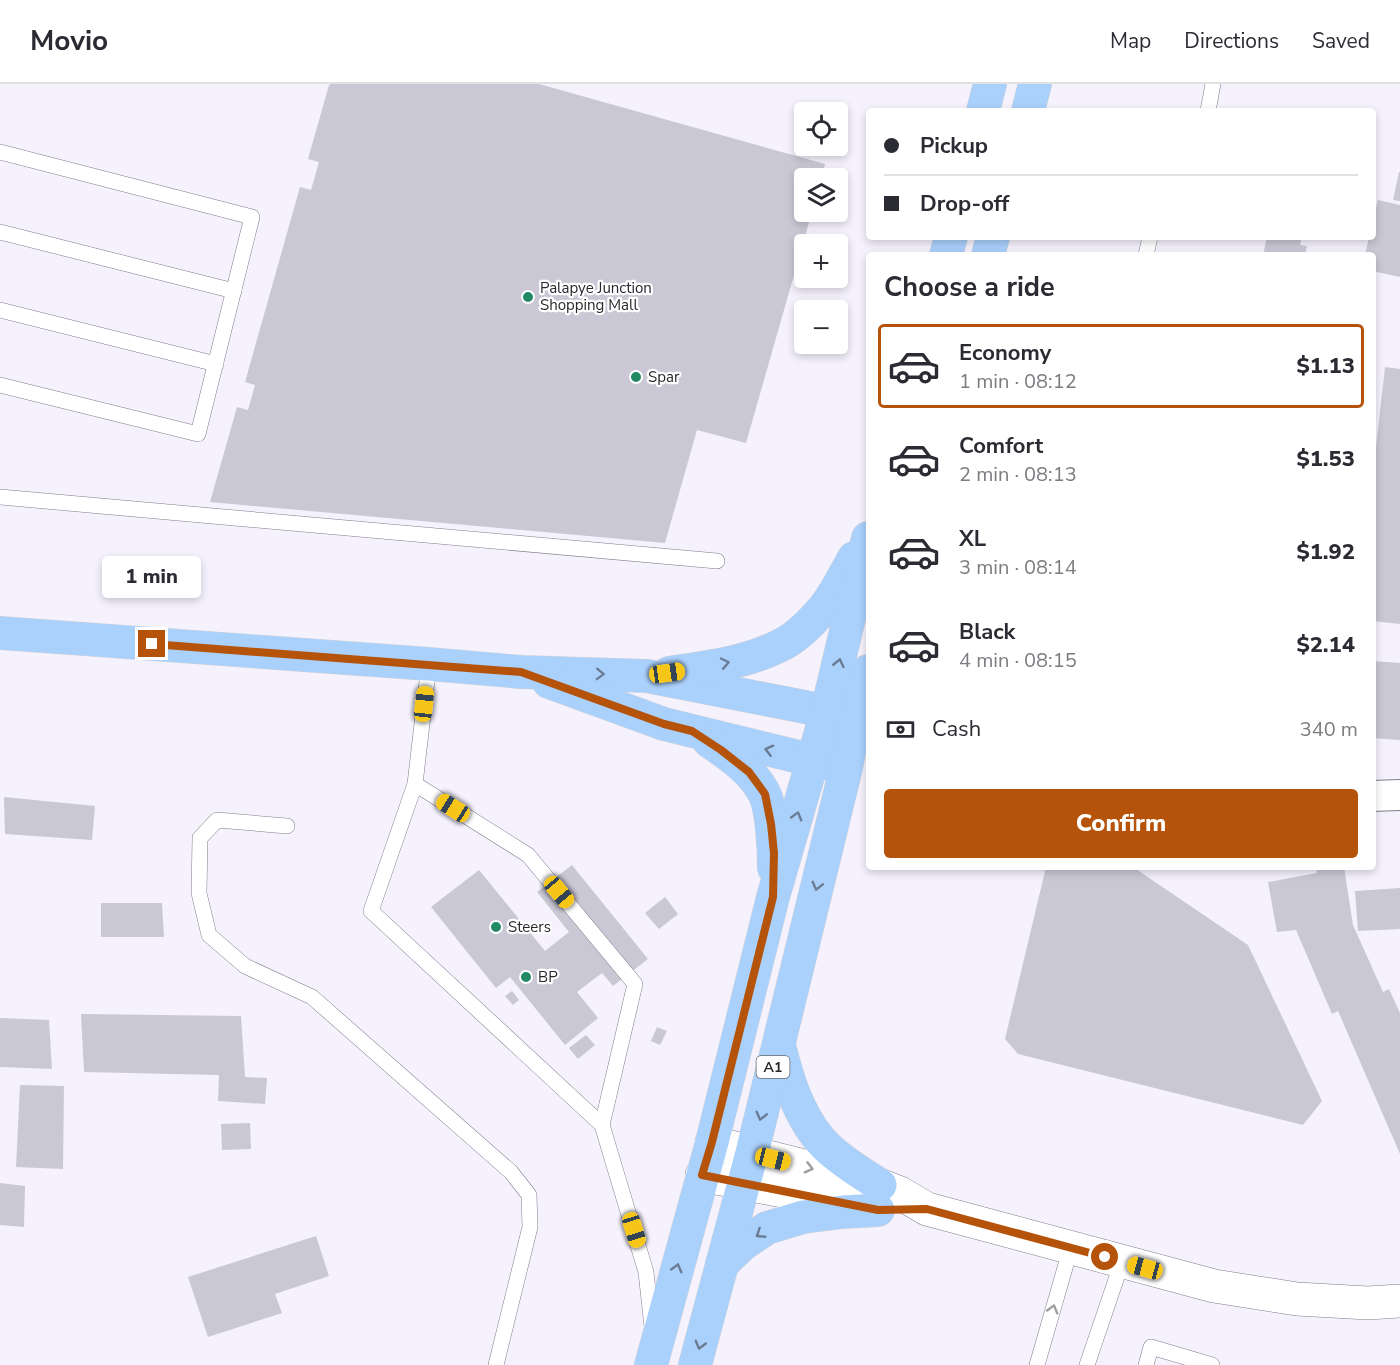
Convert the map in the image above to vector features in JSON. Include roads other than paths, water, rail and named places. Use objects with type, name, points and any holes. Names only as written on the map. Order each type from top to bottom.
[{"type":"highway","points":[[984,108],[990,84]]},
{"type":"highway","points":[[1029,108],[1035,84]]},
{"type":"highway","points":[[647,676],[736,661],[782,645],[799,633],[823,609],[841,582],[866,533]]},
{"type":"highway","name":"A1","points":[[694,1365],[748,1168],[846,768],[842,714],[866,552]]},
{"type":"highway","points":[[5,631],[521,672],[647,676],[842,714]]},
{"type":"highway","points":[[521,672],[664,724],[846,768]]},
{"type":"highway","name":"A1","points":[[652,1360],[712,1142],[773,897],[813,761],[866,674]]},
{"type":"highway","points":[[692,731],[749,772],[765,794],[774,853],[773,897]]},
{"type":"highway","points":[[722,1264],[743,1244],[767,1228],[803,1217],[843,1212],[879,1198],[851,1167],[828,1148],[807,1121],[785,1071],[778,1044]]},
{"type":"street","points":[[1376,796],[1400,795]]},
{"type":"street","points":[[712,1142],[748,1168]]},
{"type":"street","points":[[702,1175],[748,1168],[879,1198],[900,1193],[927,1209],[1214,1286],[1297,1299],[1368,1303],[1400,1301]]},
{"type":"lane","points":[[1209,108],[1213,84]]},
{"type":"lane","points":[[0,152],[252,218],[198,434],[0,385]]},
{"type":"lane","points":[[0,232],[234,291]]},
{"type":"lane","points":[[0,310],[216,364]]},
{"type":"lane","points":[[0,497],[717,561]]},
{"type":"lane","points":[[429,664],[415,784],[371,911],[602,1125]]},
{"type":"lane","points":[[415,784],[528,855],[635,984],[602,1125],[646,1272],[652,1360]]},
{"type":"lane","points":[[287,826],[217,820],[200,838],[199,893],[209,935],[245,966],[312,997],[511,1172],[529,1194],[530,1227],[496,1365]]},
{"type":"lane","points":[[1036,1365],[1071,1247]]},
{"type":"lane","points":[[1087,1365],[1122,1262]]},
{"type":"lane","points":[[1146,1365],[1151,1347],[1212,1365]]},
{"type":"place","name":"Palapye Junction Shopping Mall","points":[[528,297]]},
{"type":"place","name":"Spar","points":[[636,377]]},
{"type":"place","name":"Steers","points":[[496,927]]},
{"type":"place","name":"BP","points":[[526,977]]}]
